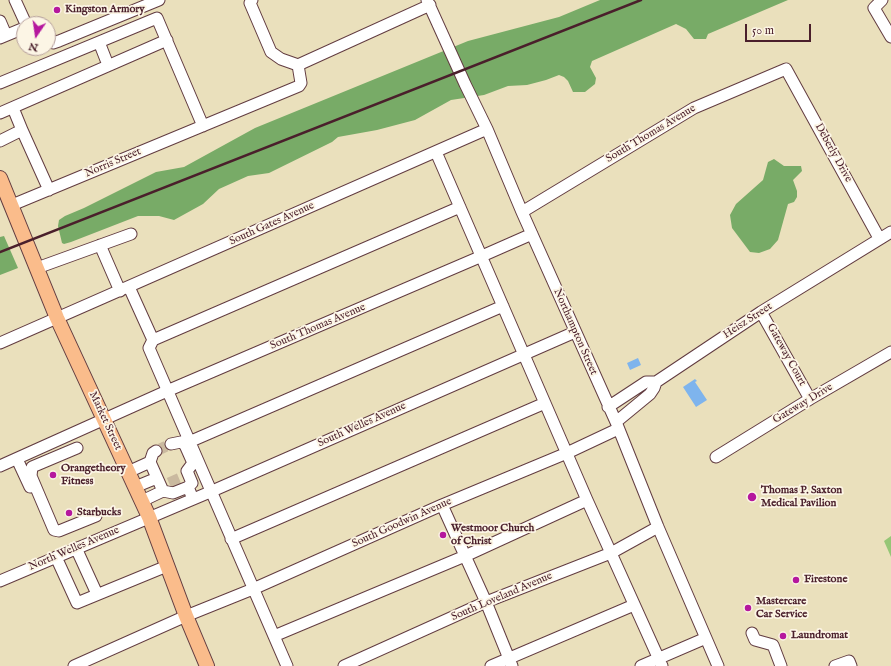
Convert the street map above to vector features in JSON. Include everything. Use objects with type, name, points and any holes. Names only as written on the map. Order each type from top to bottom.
[{"type":"main road","name":"Market Street","points":[[1,182],[38,268],[57,318],[149,517],[186,616],[207,666]]},
{"type":"street","points":[[16,0],[23,16]]},
{"type":"street","points":[[56,42],[159,0]]},
{"type":"street","points":[[252,0],[250,3],[271,52],[282,59],[298,65],[428,3]]},
{"type":"street","points":[[882,0],[874,8],[891,38]]},
{"type":"street","name":"Northampton Street","points":[[428,3],[487,129],[522,212],[617,426],[658,527],[718,666]]},
{"type":"street","points":[[0,83],[157,18],[208,123]]},
{"type":"street","points":[[0,21],[3,36],[16,31]]},
{"type":"street","points":[[0,113],[167,40]]},
{"type":"street","points":[[99,42],[108,65]]},
{"type":"street","name":"Norris Street","points":[[12,205],[299,86],[301,83],[298,65]]},
{"type":"street","name":"South Thomas Avenue","points":[[522,212],[694,108],[786,68]]},
{"type":"street","name":"Deberly Drive","points":[[786,68],[879,238]]},
{"type":"street","points":[[13,108],[49,190]]},
{"type":"street","name":"South Gates Avenue","points":[[0,343],[487,129]]},
{"type":"street","points":[[0,141],[22,130]]},
{"type":"street","points":[[436,152],[587,500],[660,662]]},
{"type":"street","points":[[287,666],[210,492],[149,348],[153,340],[460,207]]},
{"type":"street","name":"Heisz Street","points":[[617,426],[650,394],[656,382],[761,312],[891,232]]},
{"type":"street","points":[[38,268],[131,234]]},
{"type":"street","name":"South Thomas Avenue","points":[[0,466],[167,391],[532,234]]},
{"type":"street","points":[[100,245],[153,340]]},
{"type":"street","points":[[189,442],[503,306]]},
{"type":"street","name":"Gateway Court","points":[[761,312],[810,399]]},
{"type":"street","name":"South Welles Avenue","points":[[149,517],[210,492],[524,353],[575,332]]},
{"type":"street","name":"Gateway Drive","points":[[716,457],[810,399],[891,352]]},
{"type":"street","points":[[608,407],[646,382],[656,382]]},
{"type":"street","points":[[231,539],[545,403]]},
{"type":"street","name":"South Goodwin Avenue","points":[[74,666],[186,616],[253,589],[442,505],[567,453],[617,426]]},
{"type":"street","points":[[156,451],[153,453],[150,462],[162,484],[173,494],[188,487],[192,483],[186,476],[187,471],[193,463],[181,442],[171,444]]},
{"type":"street","points":[[77,448],[32,467],[31,476],[54,530],[60,531],[96,516]]},
{"type":"street","points":[[17,458],[43,517]]},
{"type":"street","points":[[128,472],[150,462]]},
{"type":"street","points":[[135,487],[162,484]]},
{"type":"street","points":[[142,501],[162,484]]},
{"type":"street","points":[[188,487],[193,499]]},
{"type":"street","points":[[274,636],[465,556],[587,500]]},
{"type":"street","points":[[442,505],[486,602],[510,662]]},
{"type":"street","name":"North Welles Avenue","points":[[0,580],[149,517]]},
{"type":"street","name":"South Loveland Avenue","points":[[344,666],[486,602],[611,553],[658,527]]},
{"type":"street","points":[[76,548],[97,594]]},
{"type":"street","points":[[56,556],[77,603],[167,566]]},
{"type":"street","points":[[491,666],[510,662],[634,604]]},
{"type":"street","points":[[752,633],[755,640],[773,645],[781,666]]},
{"type":"street","points":[[641,666],[660,662],[706,638]]},
{"type":"street","points":[[836,666],[849,662],[850,666]]},
{"type":"green space","points":[[600,0],[788,0],[708,34],[706,39],[694,39],[686,29],[676,24],[592,61],[590,67],[596,78],[595,84],[585,92],[573,92],[568,81],[559,75],[527,85],[508,86],[484,95],[451,100],[415,120],[377,130],[338,137],[332,142],[269,173],[248,176],[219,189],[203,204],[174,220],[159,216],[138,216],[71,242],[64,244],[62,243],[58,226],[59,220],[156,172],[184,167],[255,128],[468,41],[559,17]]},
{"type":"green space","points":[[774,159],[784,166],[801,166],[802,171],[793,180],[797,191],[797,197],[794,202],[788,204],[778,240],[770,249],[759,253],[750,252],[732,228],[730,215],[736,204],[763,180],[768,162]]},
{"type":"green space","points":[[4,236],[18,268],[0,275],[0,237]]},
{"type":"green space","points":[[891,536],[891,557],[884,541]]},
{"type":"water","points":[[638,358],[641,365],[630,370],[627,363]]},
{"type":"water","points":[[695,379],[697,381],[695,382],[707,400],[696,407],[683,387]]},
{"type":"tunnel","points":[[156,451],[171,444]]},
{"type":"tunnel","points":[[169,483],[183,477]]},
{"type":"railway","points":[[0,252],[641,0]]},
{"type":"place","name":"Kingston Armory","points":[[57,10]]},
{"type":"place","name":"Orangetheory Fitness","points":[[53,475]]},
{"type":"place","name":"Thomas P. Saxton Medical Pavilion","points":[[752,497]]},
{"type":"place","name":"Starbucks","points":[[69,513]]},
{"type":"place","name":"Westmoor Church of Christ","points":[[443,535]]},
{"type":"place","name":"Firestone","points":[[796,580]]},
{"type":"place","name":"Mastercare Car Service","points":[[748,608]]},
{"type":"place","name":"Laundromat","points":[[783,636]]}]
